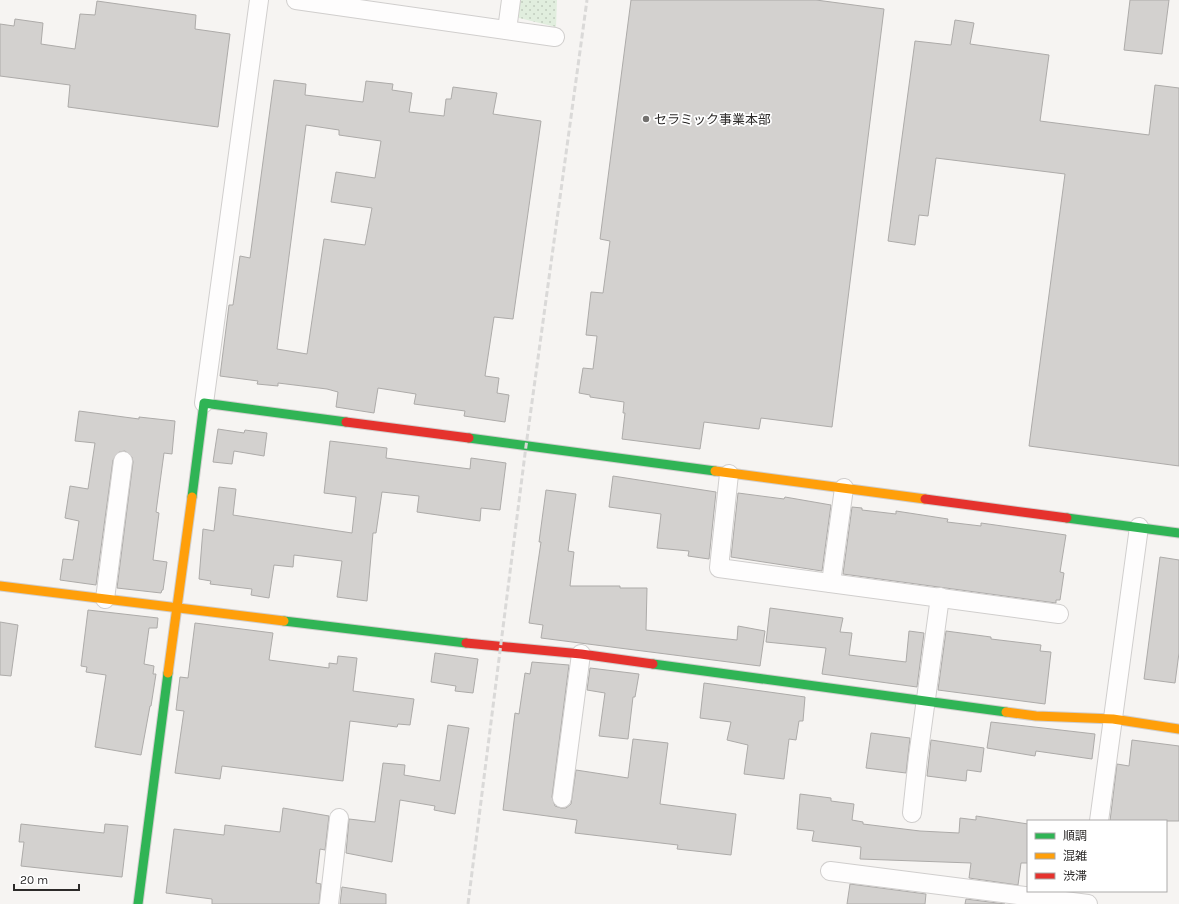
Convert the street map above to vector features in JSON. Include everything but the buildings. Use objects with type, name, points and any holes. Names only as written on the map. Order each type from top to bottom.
[{"type":"street","points":[[138,904],[176,607],[259,0]]},
{"type":"street","points":[[296,0],[555,36]]},
{"type":"street","points":[[507,30],[511,0]]},
{"type":"street","points":[[204,403],[1179,533]]},
{"type":"street","points":[[105,599],[123,460]]},
{"type":"street","points":[[729,474],[719,568],[1059,614]]},
{"type":"street","points":[[831,583],[844,488]]},
{"type":"street","points":[[1099,820],[1139,527]]},
{"type":"street","points":[[0,586],[426,639],[581,654],[1036,716],[1113,719],[1179,729]]},
{"type":"street","points":[[912,813],[918,757],[940,597]]},
{"type":"street","points":[[562,798],[581,654]]},
{"type":"street","points":[[329,904],[339,818]]},
{"type":"street","points":[[830,871],[1088,904],[1090,892]]},
{"type":"green space","points":[[517,0],[557,0],[556,27],[515,17]]},
{"type":"railway","points":[[468,904],[526,446],[587,0]]},
{"type":"traffic: fast","points":[[192,497],[204,403],[346,422]]},
{"type":"traffic: fast","points":[[469,438],[715,471]]},
{"type":"traffic: fast","points":[[1067,518],[1179,533]]},
{"type":"traffic: fast","points":[[284,621],[466,643]]},
{"type":"traffic: fast","points":[[653,664],[1006,712]]},
{"type":"traffic: fast","points":[[138,904],[168,673]]},
{"type":"traffic: slow","points":[[715,471],[925,499]]},
{"type":"traffic: slow","points":[[168,673],[192,497]]},
{"type":"traffic: slow","points":[[0,586],[284,621]]},
{"type":"traffic: slow","points":[[1006,712],[1036,716],[1113,719],[1179,729]]},
{"type":"traffic: jam","points":[[346,422],[469,438]]},
{"type":"traffic: jam","points":[[925,499],[1067,518]]},
{"type":"traffic: jam","points":[[466,643],[581,654],[653,664]]},
{"type":"place","name":"セラミック事業本部","points":[[646,119]]}]
